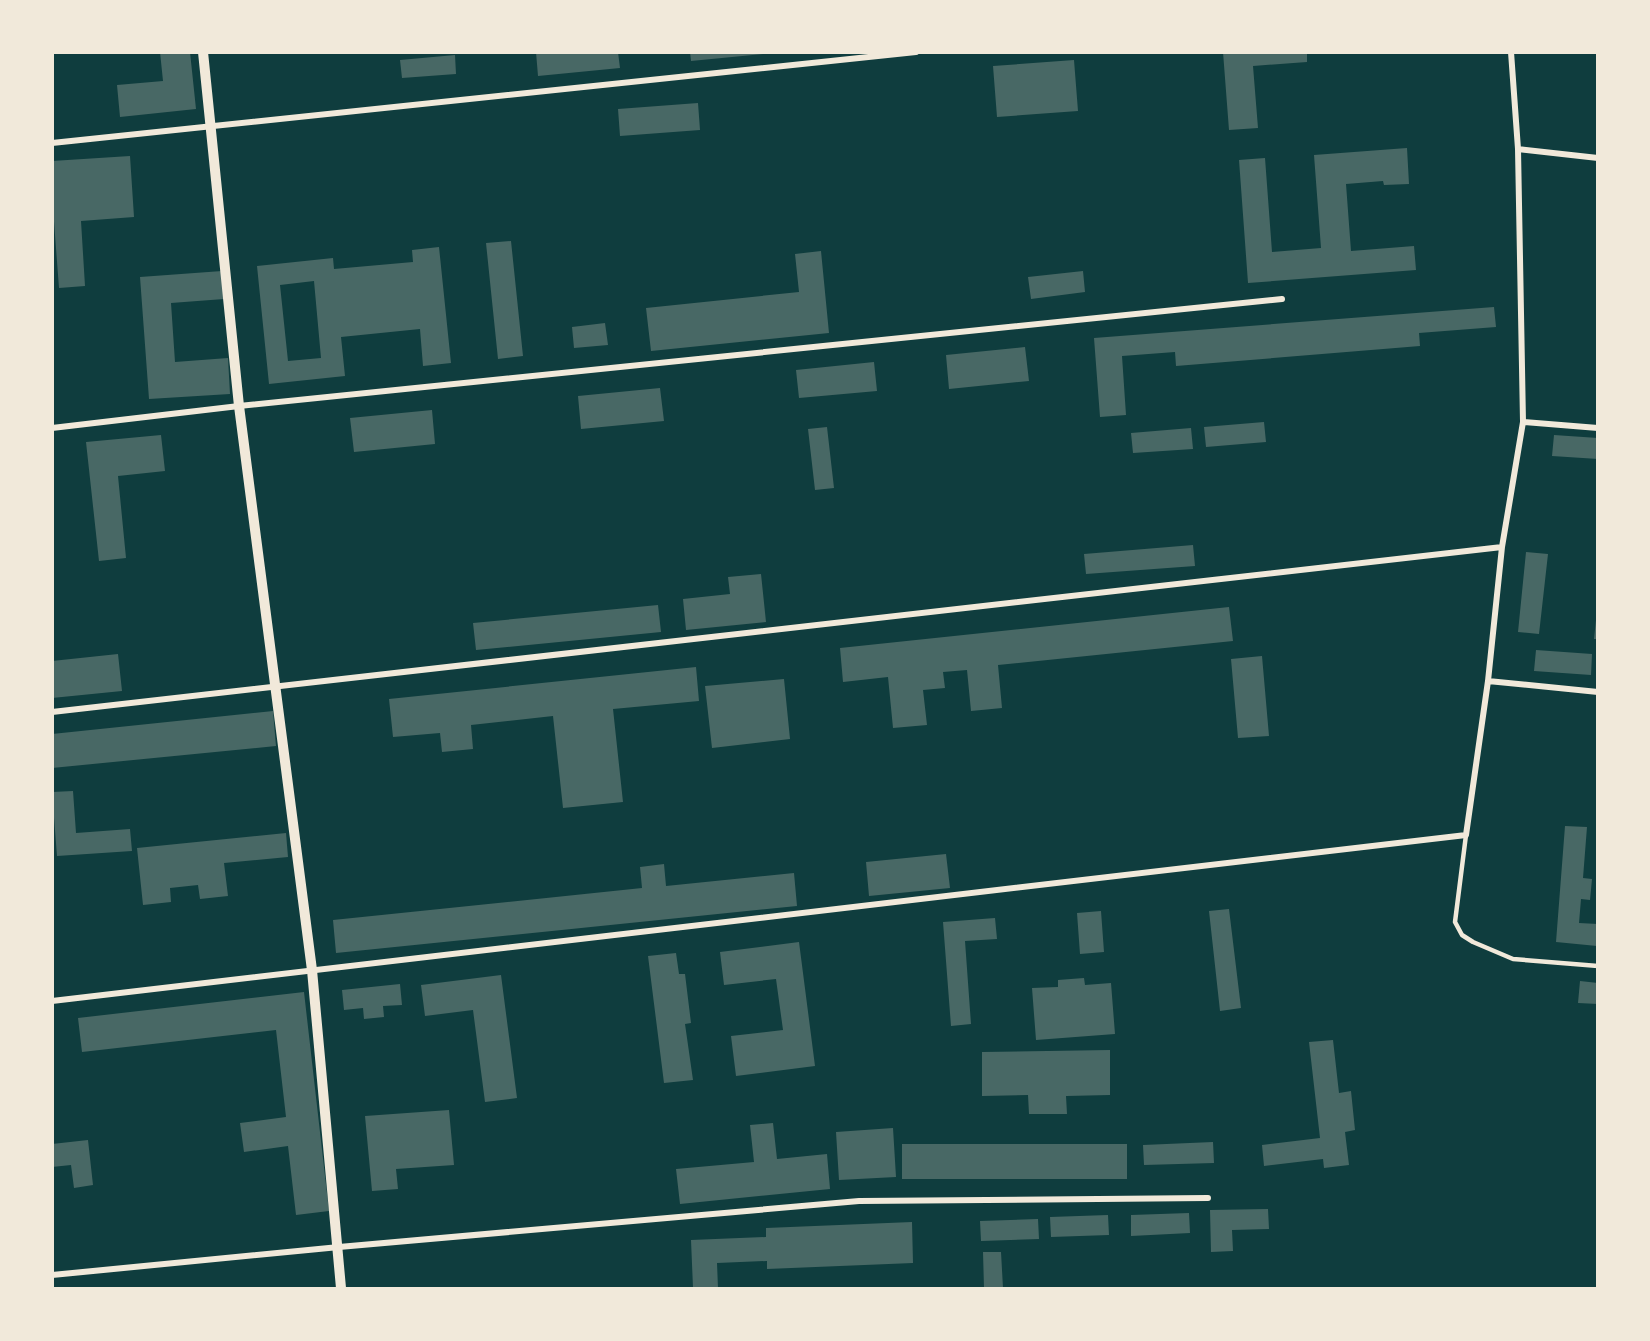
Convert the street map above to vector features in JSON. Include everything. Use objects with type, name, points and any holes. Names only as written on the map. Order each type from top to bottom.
[{"type":"street","points":[[203,52],[239,406],[312,970],[342,1288]]},
{"type":"street","points":[[52,143],[916,52]]},
{"type":"street","points":[[52,1001],[1466,835],[1488,681],[1502,547],[1523,422],[1518,149],[1511,52]]},
{"type":"street","points":[[1518,149],[1598,158]]},
{"type":"street","points":[[52,428],[239,406],[1282,299]]},
{"type":"street","points":[[1523,422],[1598,428]]},
{"type":"street","points":[[52,712],[1502,547]]},
{"type":"street","points":[[1488,681],[1598,692]]},
{"type":"street","points":[[52,1275],[339,1246],[860,1201],[1208,1198]]},
{"type":"lane","points":[[1466,835],[1455,922],[1462,935],[1513,959],[1598,966]]},
{"type":"building","points":[[160,52],[190,52],[196,109],[120,117],[117,85],[163,81]]},
{"type":"building","points":[[536,52],[618,52],[620,68],[538,76]]},
{"type":"building","points":[[690,52],[763,52],[763,54],[691,61]]},
{"type":"building","points":[[1223,52],[1307,52],[1307,62],[1253,66],[1258,128],[1229,130]]},
{"type":"building","points":[[455,55],[456,74],[402,78],[400,60]]},
{"type":"building","points":[[1074,60],[1078,111],[997,117],[993,66]]},
{"type":"building","points":[[698,103],[700,130],[620,136],[618,109]]},
{"type":"building","points":[[1407,148],[1409,184],[1384,185],[1383,181],[1346,184],[1351,251],[1414,246],[1416,270],[1248,283],[1239,160],[1265,158],[1272,252],[1321,248],[1314,155]]},
{"type":"building","points":[[130,156],[134,217],[81,221],[85,286],[59,288],[52,195],[52,161]]},
{"type":"building","points":[[511,241],[523,356],[498,359],[486,243]]},
{"type":"building","points":[[439,247],[451,363],[423,366],[420,329],[341,337],[345,376],[269,384],[257,266],[333,258],[334,269],[413,262],[412,250]],"holes":[[[314,281],[321,358],[288,361],[280,285]]]},
{"type":"building","points":[[821,251],[829,333],[651,351],[646,308],[799,292],[795,254]]},
{"type":"building","points":[[222,271],[224,299],[171,303],[175,362],[228,358],[230,394],[149,399],[140,277]]},
{"type":"building","points":[[1083,271],[1085,292],[1031,299],[1028,277]]},
{"type":"building","points":[[1494,307],[1496,327],[1419,333],[1420,346],[1176,366],[1175,352],[1122,356],[1126,415],[1100,417],[1094,338]]},
{"type":"building","points":[[605,323],[608,345],[574,348],[572,327]]},
{"type":"building","points":[[1025,347],[1029,381],[949,389],[946,355]]},
{"type":"building","points":[[874,362],[877,391],[799,398],[796,370]]},
{"type":"building","points":[[660,388],[664,421],[581,429],[578,396]]},
{"type":"building","points":[[432,410],[435,444],[354,452],[350,418]]},
{"type":"building","points":[[1264,422],[1266,442],[1206,447],[1204,427]]},
{"type":"building","points":[[827,427],[834,488],[815,490],[808,429]]},
{"type":"building","points":[[1191,428],[1193,449],[1133,453],[1131,433]]},
{"type":"building","points":[[161,435],[165,471],[118,476],[126,558],[99,561],[86,442]]},
{"type":"building","points":[[1554,435],[1598,438],[1598,459],[1552,456]]},
{"type":"building","points":[[1193,545],[1195,566],[1086,574],[1084,554]]},
{"type":"building","points":[[1526,552],[1548,554],[1539,634],[1518,632]]},
{"type":"building","points":[[761,574],[766,622],[686,630],[683,599],[730,594],[728,577]]},
{"type":"building","points":[[658,605],[661,632],[476,650],[473,623]]},
{"type":"building","points":[[1229,607],[1233,641],[998,665],[1002,708],[971,711],[967,670],[943,672],[945,688],[923,690],[927,725],[893,728],[888,677],[843,682],[840,648]]},
{"type":"building","points":[[1596,620],[1598,620],[1598,639],[1594,639]]},
{"type":"building","points":[[1536,650],[1592,654],[1591,675],[1534,671]]},
{"type":"building","points":[[118,654],[122,691],[52,698],[52,661]]},
{"type":"building","points":[[1262,656],[1269,736],[1238,738],[1231,659]]},
{"type":"building","points":[[696,667],[699,701],[613,709],[623,802],[563,808],[553,716],[471,725],[473,749],[442,752],[440,733],[393,737],[389,699]]},
{"type":"building","points":[[784,679],[790,739],[712,748],[705,686]]},
{"type":"building","points":[[273,711],[276,746],[52,768],[52,734]]},
{"type":"building","points":[[73,791],[76,833],[130,829],[132,851],[57,856],[52,792]]},
{"type":"building","points":[[1565,826],[1587,827],[1583,878],[1592,879],[1590,900],[1581,899],[1579,923],[1598,924],[1597,946],[1556,942]]},
{"type":"building","points":[[286,833],[288,857],[224,863],[228,896],[200,899],[198,885],[170,888],[171,902],[143,905],[137,848]]},
{"type":"building","points":[[946,854],[950,888],[869,896],[866,862]]},
{"type":"building","points":[[664,864],[666,886],[794,873],[797,906],[336,953],[333,920],[642,888],[640,867]]},
{"type":"building","points":[[1229,909],[1241,1008],[1220,1011],[1209,911]]},
{"type":"building","points":[[1101,911],[1104,952],[1080,954],[1077,913]]},
{"type":"building","points":[[995,918],[997,939],[965,941],[971,1024],[951,1026],[943,922]]},
{"type":"building","points":[[799,942],[815,1066],[736,1076],[731,1036],[783,1030],[776,979],[724,985],[720,952]]},
{"type":"building","points":[[676,953],[679,974],[685,974],[691,1023],[685,1024],[693,1080],[664,1083],[648,956]]},
{"type":"building","points":[[501,975],[517,1098],[485,1102],[473,1010],[425,1016],[421,985]]},
{"type":"building","points":[[1084,978],[1085,985],[1111,983],[1115,1034],[1036,1040],[1032,988],[1058,987],[1058,980]]},
{"type":"building","points":[[1580,981],[1598,983],[1598,1004],[1578,1003]]},
{"type":"building","points":[[400,984],[402,1005],[383,1006],[384,1017],[364,1019],[363,1008],[344,1010],[342,990]]},
{"type":"building","points":[[304,992],[329,1211],[296,1215],[288,1146],[244,1152],[240,1123],[286,1117],[276,1030],[82,1052],[78,1018]]},
{"type":"building","points":[[1333,1040],[1339,1093],[1351,1091],[1355,1130],[1345,1132],[1349,1165],[1324,1168],[1323,1159],[1264,1166],[1262,1145],[1320,1138],[1309,1042]]},
{"type":"building","points":[[1110,1050],[1110,1095],[1066,1096],[1067,1114],[1029,1114],[1028,1095],[982,1096],[982,1052]]},
{"type":"building","points":[[449,1110],[454,1165],[396,1169],[398,1189],[372,1191],[365,1116]]},
{"type":"building","points":[[773,1123],[777,1159],[827,1154],[830,1189],[680,1204],[676,1169],[754,1162],[750,1125]]},
{"type":"building","points":[[893,1128],[896,1177],[839,1180],[836,1132]]},
{"type":"building","points":[[88,1140],[93,1185],[74,1188],[71,1165],[52,1167],[52,1144]]},
{"type":"building","points":[[1213,1142],[1214,1163],[1144,1165],[1143,1145]]},
{"type":"building","points":[[902,1144],[1127,1144],[1127,1179],[902,1179]]},
{"type":"building","points":[[1268,1209],[1269,1229],[1232,1230],[1233,1251],[1211,1252],[1210,1210]]},
{"type":"building","points":[[1189,1213],[1190,1233],[1131,1236],[1131,1215]]},
{"type":"building","points":[[1108,1215],[1109,1235],[1051,1237],[1050,1217]]},
{"type":"building","points":[[1038,1219],[1039,1239],[981,1241],[980,1221]]},
{"type":"building","points":[[912,1222],[913,1263],[767,1269],[767,1261],[717,1263],[718,1288],[693,1288],[691,1240],[766,1237],[766,1228]]},
{"type":"building","points":[[983,1252],[1001,1252],[1003,1288],[984,1288]]}]
